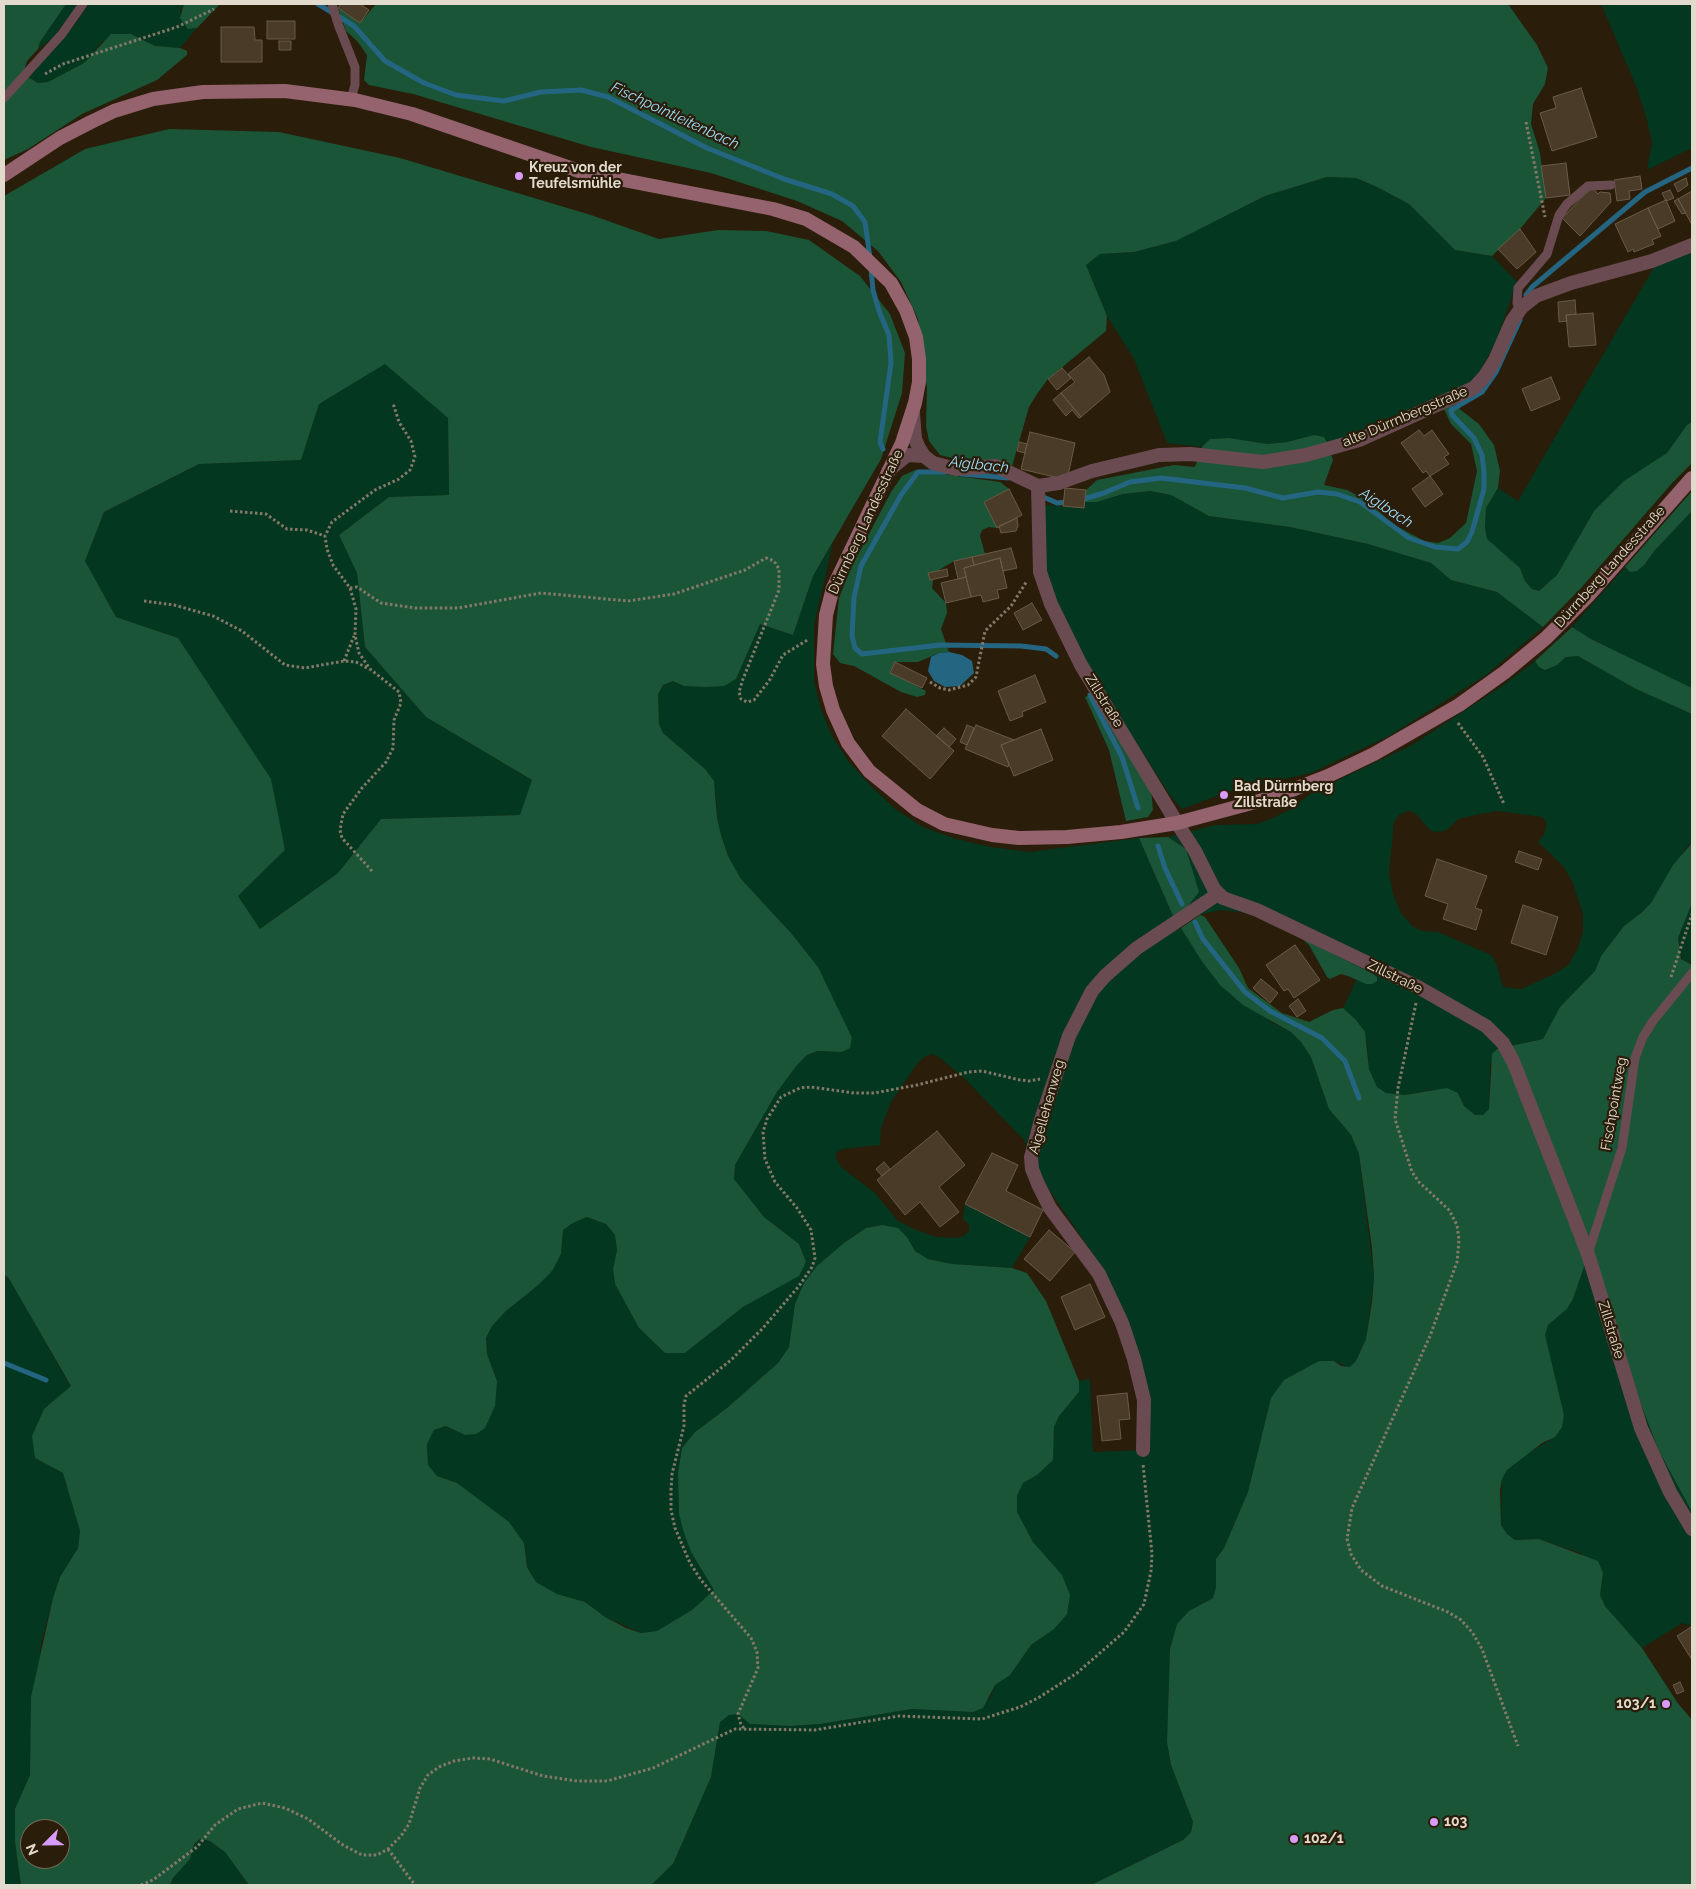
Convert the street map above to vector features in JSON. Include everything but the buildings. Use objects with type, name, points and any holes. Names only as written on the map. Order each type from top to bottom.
[{"type":"main road","name":"Dürrnberg Landesstraße","points":[[4,175],[60,138],[90,122],[114,111],[153,99],[203,92],[284,91],[351,99],[412,114],[582,172],[773,209],[806,219],[833,233],[874,265],[891,283],[906,310],[916,337],[919,359],[919,382],[913,413],[902,443],[833,588],[826,615],[824,638],[826,686],[833,710],[848,743],[869,771],[917,810],[944,824],[992,835],[1066,837],[1121,832],[1177,823],[1274,797],[1328,776],[1396,742],[1448,711],[1505,672],[1546,638],[1588,596],[1692,478]]},
{"type":"street","name":"alte Dürrnbergstraße","points":[[1038,487],[1059,483],[1092,471],[1159,454],[1191,454],[1263,462],[1306,455],[1360,440],[1474,388],[1485,376],[1520,310],[1536,296],[1550,289],[1652,261],[1692,245]]},
{"type":"street","points":[[913,413],[915,439],[924,456],[933,463],[956,469],[996,466],[1038,487]]},
{"type":"street","points":[[889,470],[907,454],[924,456]]},
{"type":"street","name":"Zillstraße","points":[[1038,487],[1040,572],[1051,604],[1081,664],[1195,851],[1218,894],[1228,900],[1257,910],[1418,988],[1486,1026],[1503,1043],[1513,1061],[1588,1254],[1641,1428],[1670,1492],[1692,1529]]},
{"type":"street","name":"Aigellehenweg","points":[[1143,1450],[1144,1400],[1138,1372],[1122,1323],[1099,1274],[1050,1208],[1032,1169],[1034,1144],[1058,1068],[1083,1004],[1105,976],[1137,948],[1218,894]]},
{"type":"lane","points":[[4,98],[62,34],[83,4]]},
{"type":"lane","points":[[332,5],[355,67],[355,85],[351,99]]},
{"type":"lane","points":[[1520,310],[1517,303],[1518,288],[1547,254],[1555,222],[1567,204],[1588,186],[1611,185]]},
{"type":"lane","name":"Fischpointweg","points":[[1588,1254],[1622,1148],[1628,1120],[1631,1078],[1638,1051],[1653,1021],[1692,973]]},
{"type":"path","points":[[38,78],[63,64],[177,27],[214,9]]},
{"type":"path","points":[[1526,122],[1538,191],[1552,239]]},
{"type":"path","points":[[344,661],[350,652],[354,635],[356,609],[350,588],[332,564],[325,536],[332,522],[376,490],[399,479],[410,470],[415,457],[412,441],[398,422],[393,403]]},
{"type":"path","points":[[230,511],[266,514],[287,529],[307,530],[325,536]]},
{"type":"path","points":[[350,588],[358,587],[381,603],[415,608],[458,608],[541,593],[628,601],[674,594],[745,570],[766,558],[774,561],[779,569],[779,590],[743,679],[739,692],[741,699],[747,702],[754,700],[769,681],[783,655],[812,638],[824,638]]},
{"type":"path","points":[[930,682],[940,688],[949,690],[968,685],[976,677],[985,631],[1011,606],[1030,578]]},
{"type":"path","points":[[144,601],[174,604],[213,616],[242,630],[285,665],[304,668],[344,661],[356,662],[370,669],[399,692],[401,703],[394,720],[393,748],[386,762],[362,788],[343,814],[340,830],[342,838],[372,871]]},
{"type":"path","points":[[354,635],[359,653],[370,669]]},
{"type":"path","points":[[1448,711],[1483,757],[1504,804]]},
{"type":"path","points":[[1669,982],[1692,914]]},
{"type":"path","points":[[1418,988],[1396,1096],[1394,1119],[1412,1172],[1419,1182],[1449,1210],[1457,1225],[1459,1240],[1457,1262],[1430,1336],[1355,1500],[1347,1539],[1351,1554],[1361,1570],[1382,1586],[1448,1612],[1461,1620],[1472,1632],[1485,1657],[1518,1746]]},
{"type":"path","points":[[746,1728],[741,1725],[738,1714],[758,1668],[757,1652],[751,1638],[701,1580],[690,1563],[671,1510],[671,1490],[672,1474],[684,1426],[686,1396],[731,1360],[764,1328],[795,1292],[812,1267],[814,1258],[811,1230],[797,1208],[775,1182],[764,1159],[763,1132],[767,1119],[781,1097],[800,1088],[811,1087],[854,1093],[874,1093],[917,1085],[968,1072],[982,1071],[1029,1081],[1038,1079],[1058,1068]]},
{"type":"path","points":[[141,1885],[154,1880],[197,1847],[215,1825],[238,1809],[262,1803],[285,1808],[308,1819],[343,1845],[362,1855],[377,1855],[388,1849],[401,1836],[409,1824],[420,1788],[428,1775],[439,1767],[454,1761],[473,1758],[490,1759],[506,1762],[543,1776],[577,1781],[607,1781],[653,1768],[725,1733],[746,1728],[788,1731],[815,1730],[899,1716],[982,1718],[1020,1707],[1077,1673],[1124,1632],[1144,1604],[1151,1571],[1152,1554],[1145,1495],[1143,1450]]},
{"type":"path","points":[[388,1849],[415,1885]]},
{"type":"green space","points":[[4,4],[66,4],[40,42],[38,49],[27,61],[24,71],[28,77],[38,83],[48,82],[84,63],[111,34],[131,34],[155,46],[180,48],[187,51],[187,55],[157,80],[82,114],[28,149],[4,160]]},
{"type":"green space","points":[[66,4],[79,4],[52,39],[38,49],[40,42]]},
{"type":"green space","points":[[89,4],[184,4],[180,11],[188,29],[197,28],[180,48],[155,46],[131,34],[103,41],[84,63],[48,82],[38,83],[28,77],[74,26]]},
{"type":"green space","points":[[184,4],[220,4],[197,28],[188,29],[180,18]]},
{"type":"green space","points":[[376,4],[1508,4],[1537,45],[1548,68],[1545,84],[1533,104],[1531,124],[1540,153],[1546,198],[1520,229],[1492,256],[1455,250],[1409,204],[1377,187],[1356,178],[1327,177],[1265,196],[1176,241],[1134,252],[1100,254],[1086,265],[1107,316],[1106,331],[1048,379],[1037,394],[1029,407],[1012,466],[988,460],[964,461],[940,455],[929,441],[926,426],[927,388],[918,319],[901,282],[878,251],[842,221],[797,201],[711,173],[591,147],[413,94],[369,85],[364,80],[367,55],[358,42],[346,31],[338,8],[360,23]]},
{"type":"green space","points":[[1601,4],[1692,4],[1692,148],[1647,170],[1652,143],[1647,120],[1636,86]]},
{"type":"green space","points":[[169,129],[279,132],[400,158],[591,215],[659,239],[718,230],[766,231],[809,240],[860,276],[890,314],[905,353],[902,393],[881,459],[813,576],[793,635],[760,624],[736,679],[724,686],[706,687],[684,686],[673,681],[663,685],[658,694],[659,724],[663,733],[705,769],[714,781],[717,818],[728,856],[741,879],[791,933],[818,967],[852,1038],[850,1048],[842,1052],[817,1051],[807,1055],[797,1065],[777,1092],[735,1165],[734,1179],[764,1217],[799,1244],[806,1262],[799,1276],[743,1307],[685,1353],[665,1353],[639,1328],[615,1284],[613,1269],[617,1250],[615,1235],[606,1224],[587,1217],[573,1223],[563,1230],[561,1254],[552,1271],[506,1311],[492,1326],[486,1338],[487,1354],[497,1381],[495,1406],[485,1428],[476,1434],[465,1435],[446,1426],[434,1430],[427,1444],[428,1465],[437,1476],[457,1483],[509,1522],[524,1543],[527,1567],[536,1582],[557,1594],[585,1602],[605,1617],[626,1628],[641,1633],[657,1631],[692,1610],[714,1590],[691,1552],[679,1514],[678,1473],[682,1448],[695,1432],[727,1408],[778,1363],[789,1347],[795,1304],[804,1283],[817,1266],[844,1243],[866,1228],[882,1225],[898,1228],[907,1237],[915,1251],[928,1259],[952,1264],[1012,1268],[1027,1273],[1046,1301],[1079,1381],[1079,1392],[1059,1416],[1054,1427],[1053,1460],[1037,1475],[1023,1483],[1017,1496],[1017,1512],[1033,1542],[1062,1575],[1070,1595],[1067,1614],[1054,1629],[1031,1645],[1010,1675],[995,1685],[983,1708],[973,1712],[912,1709],[820,1724],[790,1726],[750,1724],[738,1714],[729,1715],[720,1722],[711,1777],[673,1864],[651,1885],[249,1885],[225,1852],[210,1841],[200,1839],[194,1844],[190,1859],[173,1878],[170,1885],[21,1885],[15,1842],[15,1809],[30,1775],[31,1697],[53,1598],[60,1577],[78,1548],[80,1531],[63,1473],[35,1458],[32,1436],[44,1409],[71,1386],[8,1277],[4,1275],[4,196],[85,149]],"holes":[[[385,364],[448,418],[449,495],[389,497],[339,535],[357,573],[365,647],[426,717],[532,780],[520,815],[381,819],[338,873],[260,929],[238,896],[285,850],[271,779],[178,638],[116,617],[85,561],[104,512],[199,464],[301,460],[319,404]]]},
{"type":"green space","points":[[1327,177],[1356,178],[1409,204],[1455,250],[1492,256],[1517,282],[1496,342],[1479,373],[1468,384],[1328,444],[1314,435],[1287,442],[1267,444],[1229,438],[1210,439],[1202,447],[1167,443],[1134,359],[1107,316],[1086,265],[1100,254],[1134,252],[1176,241],[1265,196]]},
{"type":"green space","points":[[1692,252],[1692,422],[1687,425],[1667,453],[1594,511],[1557,575],[1539,591],[1532,589],[1525,581],[1520,568],[1487,540],[1485,527],[1486,508],[1498,488],[1518,501],[1654,267]]},
{"type":"green space","points":[[385,363],[448,418],[449,495],[389,497],[339,535],[357,573],[365,647],[426,717],[532,780],[521,815],[381,819],[338,873],[260,929],[238,896],[285,850],[178,638],[116,617],[85,561],[104,512],[199,464],[301,460],[319,404]]},
{"type":"green space","points":[[1451,406],[1457,407],[1479,424],[1494,445],[1500,471],[1498,488],[1486,508],[1485,527],[1487,539],[1520,568],[1525,581],[1532,589],[1539,591],[1557,575],[1594,511],[1624,481],[1667,453],[1687,425],[1692,422],[1692,463],[1673,482],[1581,588],[1543,627],[1497,592],[1451,580],[1431,563],[1368,544],[1290,527],[1209,516],[1171,495],[1150,491],[1123,494],[1097,502],[1085,502],[1086,490],[1097,480],[1174,465],[1195,467],[1202,447],[1210,439],[1229,438],[1267,444],[1287,442],[1314,435],[1324,437],[1333,460],[1324,485],[1347,490],[1368,501],[1393,524],[1424,541],[1438,543],[1450,538],[1466,523],[1477,471],[1471,444],[1451,424],[1444,409]]},
{"type":"green space","points":[[915,470],[1000,482],[1009,489],[984,502],[997,528],[989,527],[982,530],[980,536],[985,554],[954,561],[934,573],[932,588],[946,603],[947,613],[941,629],[949,652],[939,653],[918,662],[895,662],[890,672],[926,691],[925,695],[917,697],[901,692],[854,666],[840,663],[833,654],[839,598],[850,570],[891,492],[902,476]]},
{"type":"green space","points":[[1149,491],[1171,495],[1209,516],[1290,527],[1368,544],[1431,563],[1451,580],[1497,592],[1543,627],[1486,675],[1389,736],[1311,773],[1230,791],[1182,809],[1169,794],[1089,668],[1055,600],[1044,569],[1045,505],[1084,507],[1085,502],[1097,502],[1123,494]]},
{"type":"green space","points":[[1692,491],[1692,511],[1655,550],[1644,565],[1637,571],[1630,572],[1625,567]]},
{"type":"green space","points":[[1692,511],[1692,688],[1591,639],[1572,627],[1625,567],[1630,572],[1644,565],[1655,550]]},
{"type":"green space","points":[[833,543],[814,625],[814,681],[821,710],[832,736],[849,762],[895,809],[923,827],[956,839],[991,847],[1030,852],[1139,838],[1173,916],[1125,950],[1091,983],[1078,1003],[1057,1050],[1026,1146],[1024,1140],[965,1079],[939,1057],[931,1054],[917,1064],[891,1102],[881,1128],[880,1145],[842,1149],[836,1153],[836,1159],[841,1167],[875,1193],[898,1221],[916,1230],[937,1237],[956,1238],[964,1236],[969,1231],[969,1225],[963,1219],[965,1204],[1030,1237],[1012,1268],[952,1264],[928,1259],[915,1251],[907,1237],[882,1225],[866,1228],[844,1243],[804,1283],[795,1304],[789,1347],[778,1363],[727,1408],[695,1432],[682,1448],[678,1473],[679,1514],[691,1552],[714,1590],[679,1619],[657,1631],[641,1633],[605,1617],[585,1602],[557,1594],[536,1582],[527,1567],[524,1543],[457,1483],[437,1476],[428,1465],[427,1444],[434,1430],[446,1426],[465,1435],[497,1381],[487,1354],[486,1338],[492,1326],[506,1311],[537,1286],[561,1254],[563,1230],[573,1223],[587,1217],[606,1224],[615,1235],[617,1250],[613,1269],[615,1284],[639,1328],[665,1353],[685,1353],[743,1307],[780,1286],[799,1244],[764,1217],[734,1179],[735,1165],[777,1092],[797,1065],[807,1055],[817,1051],[842,1052],[818,967],[791,933],[741,879],[728,856],[721,835],[717,818],[716,795],[705,769],[663,733],[659,724],[658,694],[663,685],[674,681],[684,686],[736,679],[760,624],[793,635],[813,576]]},
{"type":"green space","points":[[1572,627],[1591,639],[1692,688],[1692,714],[1636,689],[1578,656],[1566,657],[1557,665],[1545,670],[1539,667],[1535,661]]},
{"type":"green space","points":[[1578,656],[1636,689],[1692,714],[1692,843],[1687,847],[1651,903],[1624,926],[1601,956],[1595,971],[1560,1007],[1543,1039],[1497,1049],[1490,1065],[1489,1109],[1484,1115],[1475,1115],[1464,1106],[1458,1093],[1432,1090],[1405,1095],[1386,1093],[1377,1087],[1369,1069],[1367,1043],[1356,1020],[1343,1008],[1357,979],[1366,984],[1377,977],[1251,913],[1220,910],[1200,915],[1188,906],[1186,849],[1168,837],[1215,825],[1257,824],[1273,818],[1289,810],[1315,791],[1412,745],[1502,686],[1535,661],[1539,667],[1557,665],[1566,657]],"holes":[[[1409,811],[1415,813],[1431,831],[1439,832],[1447,830],[1458,819],[1497,811],[1542,817],[1547,823],[1544,834],[1538,842],[1563,866],[1573,883],[1583,915],[1583,932],[1578,948],[1569,964],[1558,972],[1521,989],[1503,987],[1496,963],[1491,955],[1438,932],[1422,931],[1412,926],[1401,913],[1393,894],[1389,872],[1394,822],[1400,814]]]},
{"type":"green space","points":[[1093,694],[1151,788],[1153,810],[1148,817],[1126,821],[1109,750],[1085,697]]},
{"type":"green space","points":[[1168,837],[1186,849],[1199,892],[1188,906],[1173,916],[1139,838]]},
{"type":"green space","points":[[1692,843],[1692,903],[1678,938],[1681,959],[1692,965],[1692,1512],[1659,1451],[1642,1407],[1593,1252],[1585,1264],[1573,1299],[1567,1309],[1548,1325],[1545,1335],[1564,1415],[1562,1427],[1555,1437],[1542,1443],[1507,1470],[1502,1479],[1500,1490],[1501,1525],[1507,1534],[1515,1540],[1539,1539],[1598,1561],[1603,1573],[1600,1595],[1605,1606],[1642,1648],[1677,1702],[1692,1720],[1692,1885],[1091,1885],[1183,1840],[1191,1832],[1193,1822],[1171,1765],[1167,1742],[1170,1649],[1177,1624],[1189,1611],[1213,1598],[1216,1587],[1216,1559],[1224,1548],[1248,1492],[1271,1398],[1284,1380],[1319,1361],[1334,1361],[1341,1366],[1350,1367],[1356,1361],[1366,1339],[1372,1302],[1374,1278],[1372,1248],[1359,1154],[1351,1135],[1329,1109],[1311,1057],[1301,1042],[1291,1032],[1243,1005],[1220,985],[1201,960],[1181,928],[1200,915],[1205,917],[1239,968],[1248,988],[1282,1013],[1309,1022],[1333,1010],[1343,1008],[1365,1032],[1369,1069],[1377,1087],[1386,1093],[1405,1095],[1447,1088],[1458,1093],[1464,1106],[1475,1115],[1483,1115],[1489,1109],[1492,1054],[1497,1049],[1543,1039],[1560,1007],[1595,971],[1601,956],[1624,926],[1651,903],[1673,865]]},
{"type":"green space","points":[[1692,903],[1692,959],[1689,964],[1682,959],[1678,938]]},
{"type":"green space","points":[[1181,928],[1201,959],[1273,1023],[1291,1032],[1301,1042],[1311,1057],[1329,1109],[1351,1135],[1359,1154],[1374,1278],[1366,1339],[1356,1361],[1350,1368],[1334,1361],[1271,1398],[1248,1492],[1224,1548],[1216,1559],[1216,1587],[1213,1598],[1189,1611],[1177,1624],[1170,1649],[1167,1742],[1171,1765],[1193,1822],[1191,1832],[1183,1840],[1091,1885],[651,1885],[673,1864],[711,1777],[720,1722],[729,1714],[738,1714],[750,1724],[790,1726],[820,1724],[912,1709],[973,1712],[990,1698],[995,1685],[1010,1675],[1031,1645],[1054,1629],[1046,1558],[1033,1542],[1017,1512],[1017,1496],[1023,1483],[1037,1475],[1053,1442],[1054,1427],[1059,1416],[1079,1392],[1079,1381],[1090,1379],[1093,1452],[1146,1450],[1148,1434],[1113,1289],[1093,1254],[1043,1181],[1037,1165],[1037,1150],[1071,1046],[1095,997],[1116,973],[1161,938]]},
{"type":"green space","points":[[1301,938],[1373,974],[1377,977],[1377,981],[1372,984],[1366,984],[1341,974],[1330,979],[1327,977],[1309,945]]},
{"type":"green space","points":[[1593,1251],[1642,1407],[1659,1451],[1692,1512],[1692,1626],[1682,1623],[1642,1648],[1605,1606],[1600,1595],[1603,1573],[1580,1553],[1539,1539],[1515,1540],[1507,1534],[1501,1525],[1502,1479],[1507,1470],[1525,1455],[1555,1437],[1564,1415],[1544,1335],[1548,1325],[1567,1309],[1573,1299],[1585,1264]]},
{"type":"green space","points":[[4,1275],[8,1277],[71,1387],[44,1409],[35,1458],[63,1473],[80,1531],[78,1548],[60,1577],[41,1644],[30,1775],[15,1809],[15,1842],[21,1885],[4,1885]]},
{"type":"green space","points":[[200,1839],[210,1841],[225,1852],[249,1885],[170,1885],[173,1878],[190,1859],[194,1844]]},
{"type":"water","points":[[949,652],[962,655],[972,661],[974,673],[960,686],[945,687],[934,681],[928,671],[931,657],[939,653]]},
{"type":"waterway","name":"Fischpointleitenbach","points":[[318,4],[354,26],[385,61],[424,83],[456,95],[504,101],[541,92],[581,90],[608,97],[707,148],[784,179],[832,194],[853,206],[865,222],[870,258]]},
{"type":"waterway","name":"Aiglbach","points":[[1526,295],[1532,287],[1645,192],[1692,168]]},
{"type":"waterway","name":"Fischpointleitenbach","points":[[871,269],[873,290],[889,335],[891,363],[880,442],[883,449]]},
{"type":"waterway","name":"Aiglbach","points":[[1080,500],[1104,493],[1130,482],[1161,478],[1245,488],[1283,498],[1318,492],[1337,494],[1360,502],[1409,538],[1435,547],[1458,549],[1467,542],[1472,532],[1484,489],[1484,472],[1482,455],[1474,438],[1452,415],[1451,410],[1482,392],[1496,372],[1520,320]]},
{"type":"waterway","name":"Fischpointleitenbach","points":[[946,472],[918,472],[901,495],[861,566],[854,597],[852,636],[855,648],[862,654],[940,645],[1021,646],[1046,649],[1056,656]]},
{"type":"waterway","name":"Aiglbach","points":[[962,474],[1008,478]]},
{"type":"waterway","name":"Aiglbach","points":[[1039,495],[1057,503],[1069,502]]},
{"type":"waterway","name":"Fischpointleitenbach","points":[[1090,695],[1122,757],[1138,808]]},
{"type":"waterway","name":"Fischpointleitenbach","points":[[1158,846],[1165,868],[1182,904]]},
{"type":"waterway","name":"Fischpointleitenbach","points":[[1195,922],[1203,939],[1245,992],[1270,1011],[1322,1038],[1345,1061],[1359,1098]]},
{"type":"waterway","points":[[4,1363],[46,1380]]},
{"type":"place","name":"Kreuz von der Teufelsmühle","points":[[519,176]]},
{"type":"place","name":"Bad Dürrnberg Zillstraße","points":[[1224,795]]},
{"type":"place","name":"103/1","points":[[1666,1704]]},
{"type":"place","name":"103","points":[[1434,1822]]},
{"type":"place","name":"102/1","points":[[1294,1839]]}]
